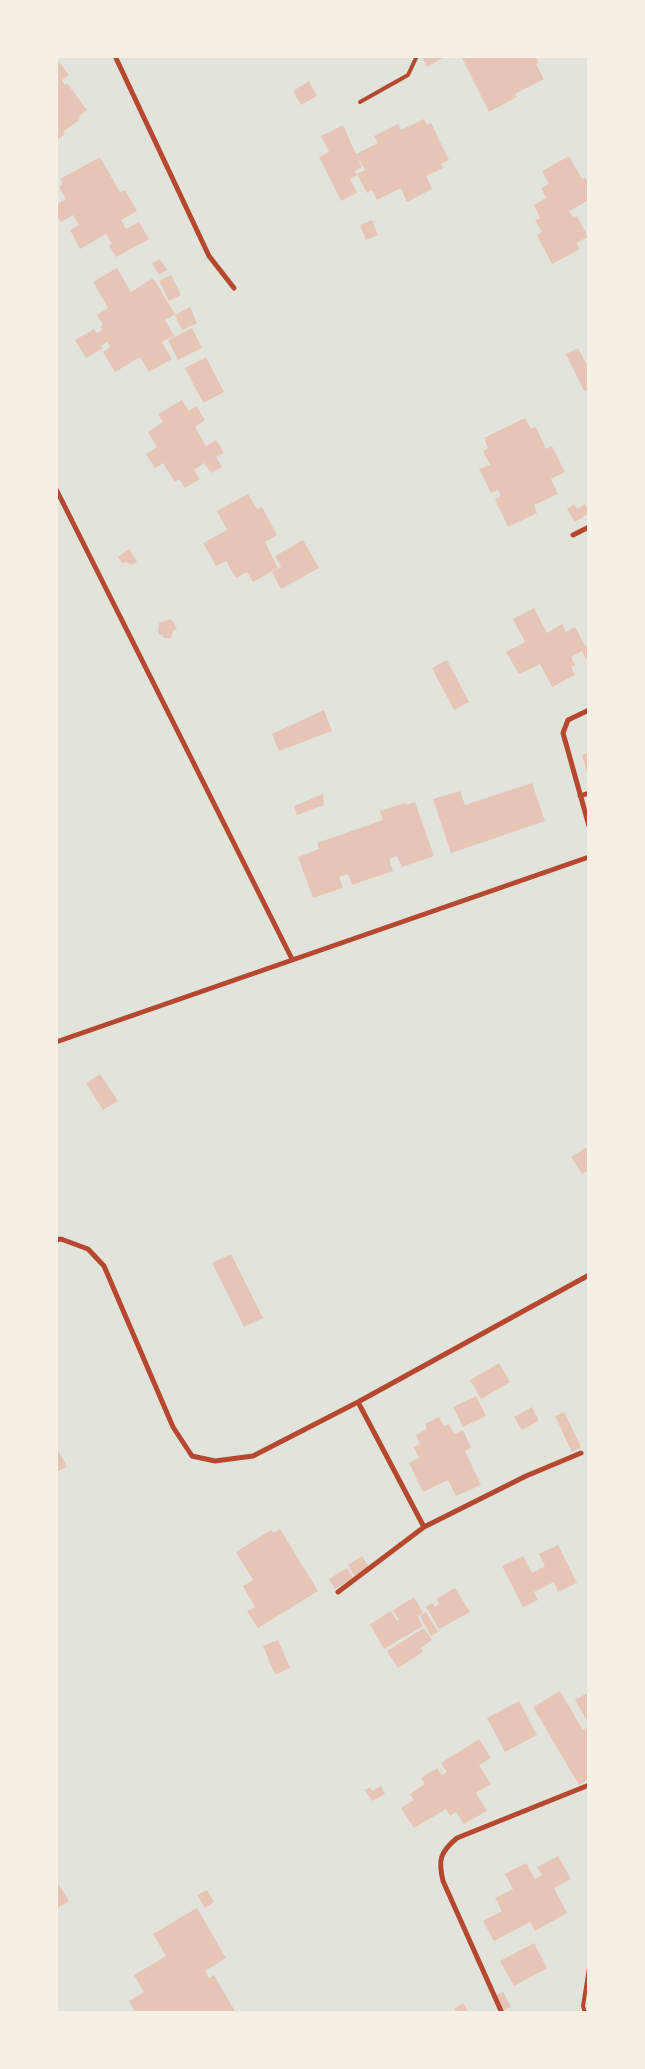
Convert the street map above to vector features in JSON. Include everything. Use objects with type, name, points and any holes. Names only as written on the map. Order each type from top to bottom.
[{"type":"street","points":[[115,56],[209,256],[234,288]]},
{"type":"street","points":[[56,489],[292,959]]},
{"type":"street","points":[[573,535],[589,527]]},
{"type":"street","points":[[589,710],[568,720],[563,733],[589,826]]},
{"type":"street","points":[[580,796],[589,793]]},
{"type":"street","points":[[56,1042],[589,857]]},
{"type":"street","points":[[56,1240],[61,1239],[88,1249],[104,1266],[173,1427],[192,1456],[215,1461],[253,1456],[358,1402],[589,1275]]},
{"type":"street","points":[[358,1402],[424,1527]]},
{"type":"street","points":[[338,1592],[424,1527],[526,1476],[581,1453]]},
{"type":"street","points":[[502,2013],[443,1881],[440,1868],[442,1856],[446,1848],[456,1838],[589,1785]]},
{"type":"lane","points":[[360,102],[408,75],[416,58],[414,56]]},
{"type":"lane","points":[[585,2013],[583,2006],[589,1968]]},
{"type":"shaded area","points":[[56,56],[589,56],[589,2013],[56,2013]]},
{"type":"building","points":[[421,56],[446,56],[427,67]]},
{"type":"building","points":[[461,56],[535,56],[539,63],[536,64],[544,79],[515,94],[517,97],[489,112]]},
{"type":"building","points":[[56,58],[69,75],[62,80],[65,85],[67,83],[87,110],[56,141]]},
{"type":"building","points":[[309,81],[317,96],[301,105],[293,91]]},
{"type":"building","points":[[424,119],[427,125],[431,123],[449,160],[441,164],[443,168],[426,176],[432,189],[407,202],[401,188],[377,200],[372,190],[367,193],[357,174],[365,170],[356,154],[378,143],[374,136],[398,124],[401,130]]},
{"type":"building","points":[[343,125],[362,167],[355,171],[357,175],[350,179],[357,193],[341,201],[319,157],[329,152],[321,136]]},
{"type":"building","points":[[569,156],[582,179],[585,177],[589,184],[589,200],[569,211],[573,217],[577,216],[588,237],[576,243],[580,249],[552,264],[537,235],[542,232],[535,220],[540,218],[534,205],[546,198],[541,188],[549,184],[542,171]]},
{"type":"building","points":[[100,157],[120,192],[125,190],[137,211],[121,220],[126,229],[139,222],[149,239],[116,257],[109,245],[112,244],[106,234],[80,249],[70,230],[79,225],[73,215],[61,222],[56,214],[56,205],[66,199],[59,187],[63,184],[60,179]]},
{"type":"building","points":[[372,220],[378,235],[366,240],[360,225]]},
{"type":"building","points":[[160,259],[167,270],[159,275],[152,263]]},
{"type":"building","points":[[117,268],[131,292],[153,278],[175,314],[165,320],[174,336],[162,342],[172,359],[149,372],[140,357],[115,372],[103,352],[110,347],[107,342],[101,346],[103,348],[86,358],[75,340],[94,329],[96,333],[102,330],[100,327],[103,325],[97,315],[108,308],[93,282]]},
{"type":"building","points":[[171,275],[181,295],[169,301],[159,281]]},
{"type":"building","points":[[190,307],[197,323],[182,330],[175,315]]},
{"type":"building","points":[[192,328],[202,348],[178,360],[168,340]]},
{"type":"building","points":[[578,348],[589,369],[589,389],[584,391],[566,354]]},
{"type":"building","points":[[206,357],[224,392],[203,403],[185,368]]},
{"type":"building","points":[[182,400],[189,411],[196,406],[205,420],[195,427],[206,446],[216,440],[224,453],[216,457],[222,467],[211,473],[204,463],[194,470],[200,479],[185,488],[179,479],[175,482],[163,463],[155,468],[146,454],[157,447],[148,432],[163,422],[158,414]]},
{"type":"building","points":[[525,418],[531,429],[536,427],[546,449],[552,446],[565,472],[551,479],[558,494],[534,505],[537,513],[508,527],[495,499],[501,496],[498,490],[491,493],[479,469],[490,465],[483,451],[488,448],[484,438]]},
{"type":"building","points":[[248,494],[257,509],[262,507],[277,535],[265,542],[278,568],[253,582],[247,572],[236,578],[226,561],[216,566],[203,543],[227,530],[217,511]]},
{"type":"building","points":[[574,504],[577,509],[585,504],[589,510],[589,513],[575,522],[567,509]]},
{"type":"building","points":[[303,540],[319,568],[281,589],[272,572],[281,567],[275,556]]},
{"type":"building","points":[[129,549],[137,561],[132,565],[127,562],[122,563],[118,557]]},
{"type":"building","points":[[534,608],[547,633],[562,624],[566,632],[575,627],[585,646],[589,644],[589,657],[586,659],[582,651],[571,657],[575,665],[571,667],[575,675],[552,687],[540,664],[519,674],[506,652],[525,642],[513,619]]},
{"type":"building","points":[[170,619],[174,622],[177,629],[173,631],[171,638],[164,638],[163,635],[158,634],[159,623]]},
{"type":"building","points":[[447,660],[469,702],[454,710],[432,668]]},
{"type":"building","points":[[324,710],[332,731],[279,751],[272,734]]},
{"type":"building","points":[[589,753],[589,776],[588,776],[582,755]]},
{"type":"building","points":[[532,783],[545,821],[451,853],[433,799],[460,791],[465,805]]},
{"type":"building","points":[[323,794],[324,805],[297,815],[294,806]]},
{"type":"building","points":[[415,802],[434,856],[402,867],[397,856],[389,859],[393,871],[352,885],[348,874],[339,877],[343,888],[313,898],[298,857],[319,849],[317,843],[383,820],[380,811],[405,803],[406,805]]},
{"type":"building","points":[[100,1074],[118,1101],[103,1110],[86,1083]]},
{"type":"building","points":[[589,1146],[589,1170],[582,1174],[571,1157]]},
{"type":"building","points":[[231,1254],[263,1318],[244,1327],[212,1263]]},
{"type":"building","points":[[499,1363],[510,1382],[481,1399],[470,1380]]},
{"type":"building","points":[[476,1396],[486,1416],[463,1427],[453,1407]]},
{"type":"building","points":[[532,1407],[539,1421],[522,1430],[514,1417]]},
{"type":"building","points":[[564,1412],[581,1447],[572,1452],[555,1416]]},
{"type":"building","points":[[439,1417],[444,1426],[449,1424],[454,1434],[463,1430],[471,1448],[465,1451],[481,1485],[456,1496],[448,1480],[423,1492],[409,1463],[419,1458],[414,1447],[420,1444],[416,1435],[427,1429],[425,1424]]},
{"type":"building","points":[[56,1446],[67,1467],[56,1472]]},
{"type":"building","points":[[280,1529],[318,1591],[258,1628],[247,1611],[255,1607],[243,1586],[253,1580],[236,1552],[271,1530],[273,1533]]},
{"type":"building","points":[[558,1545],[577,1583],[558,1592],[554,1582],[534,1592],[538,1600],[523,1607],[502,1566],[523,1556],[532,1573],[545,1566],[539,1554]]},
{"type":"building","points":[[362,1556],[369,1567],[354,1576],[348,1565]]},
{"type":"building","points":[[347,1568],[353,1578],[335,1589],[329,1579]]},
{"type":"building","points":[[455,1588],[470,1612],[439,1629],[426,1607],[432,1603],[435,1607],[439,1604],[436,1599]]},
{"type":"building","points":[[414,1597],[423,1613],[417,1616],[423,1626],[384,1649],[370,1624],[391,1611],[397,1621],[399,1620],[393,1610]]},
{"type":"building","points":[[426,1612],[438,1632],[431,1636],[420,1616]]},
{"type":"building","points":[[424,1628],[432,1640],[421,1648],[423,1652],[398,1668],[387,1651]]},
{"type":"building","points":[[278,1640],[290,1668],[275,1675],[263,1646]]},
{"type":"building","points":[[560,1691],[583,1730],[589,1726],[589,1779],[579,1785],[533,1707]]},
{"type":"building","points":[[589,1692],[589,1724],[575,1700]]},
{"type":"building","points":[[519,1701],[537,1735],[505,1752],[487,1718]]},
{"type":"building","points":[[479,1739],[491,1758],[479,1765],[491,1784],[476,1793],[487,1811],[464,1824],[456,1812],[450,1816],[446,1809],[414,1828],[401,1808],[414,1800],[410,1794],[425,1784],[421,1778],[437,1768],[442,1775],[447,1772],[441,1763]]},
{"type":"building","points":[[381,1786],[385,1794],[372,1801],[365,1790],[370,1787],[372,1791]]},
{"type":"building","points":[[558,1856],[571,1879],[554,1888],[567,1913],[535,1931],[530,1922],[494,1941],[483,1921],[502,1911],[495,1898],[513,1889],[505,1874],[526,1863],[535,1879],[542,1875],[537,1867]]},
{"type":"building","points":[[56,1880],[69,1901],[56,1909]]},
{"type":"building","points":[[207,1890],[214,1902],[205,1908],[197,1895]]},
{"type":"building","points":[[197,1908],[226,1958],[205,1971],[209,1978],[214,1975],[236,2013],[136,2013],[129,2001],[144,1992],[134,1975],[166,1956],[153,1934]]},
{"type":"building","points":[[534,1943],[547,1968],[514,1986],[500,1961]]},
{"type":"building","points":[[503,1992],[511,2007],[504,2010],[496,1995]]},
{"type":"building","points":[[463,2003],[469,2013],[456,2013],[454,2009]]}]
